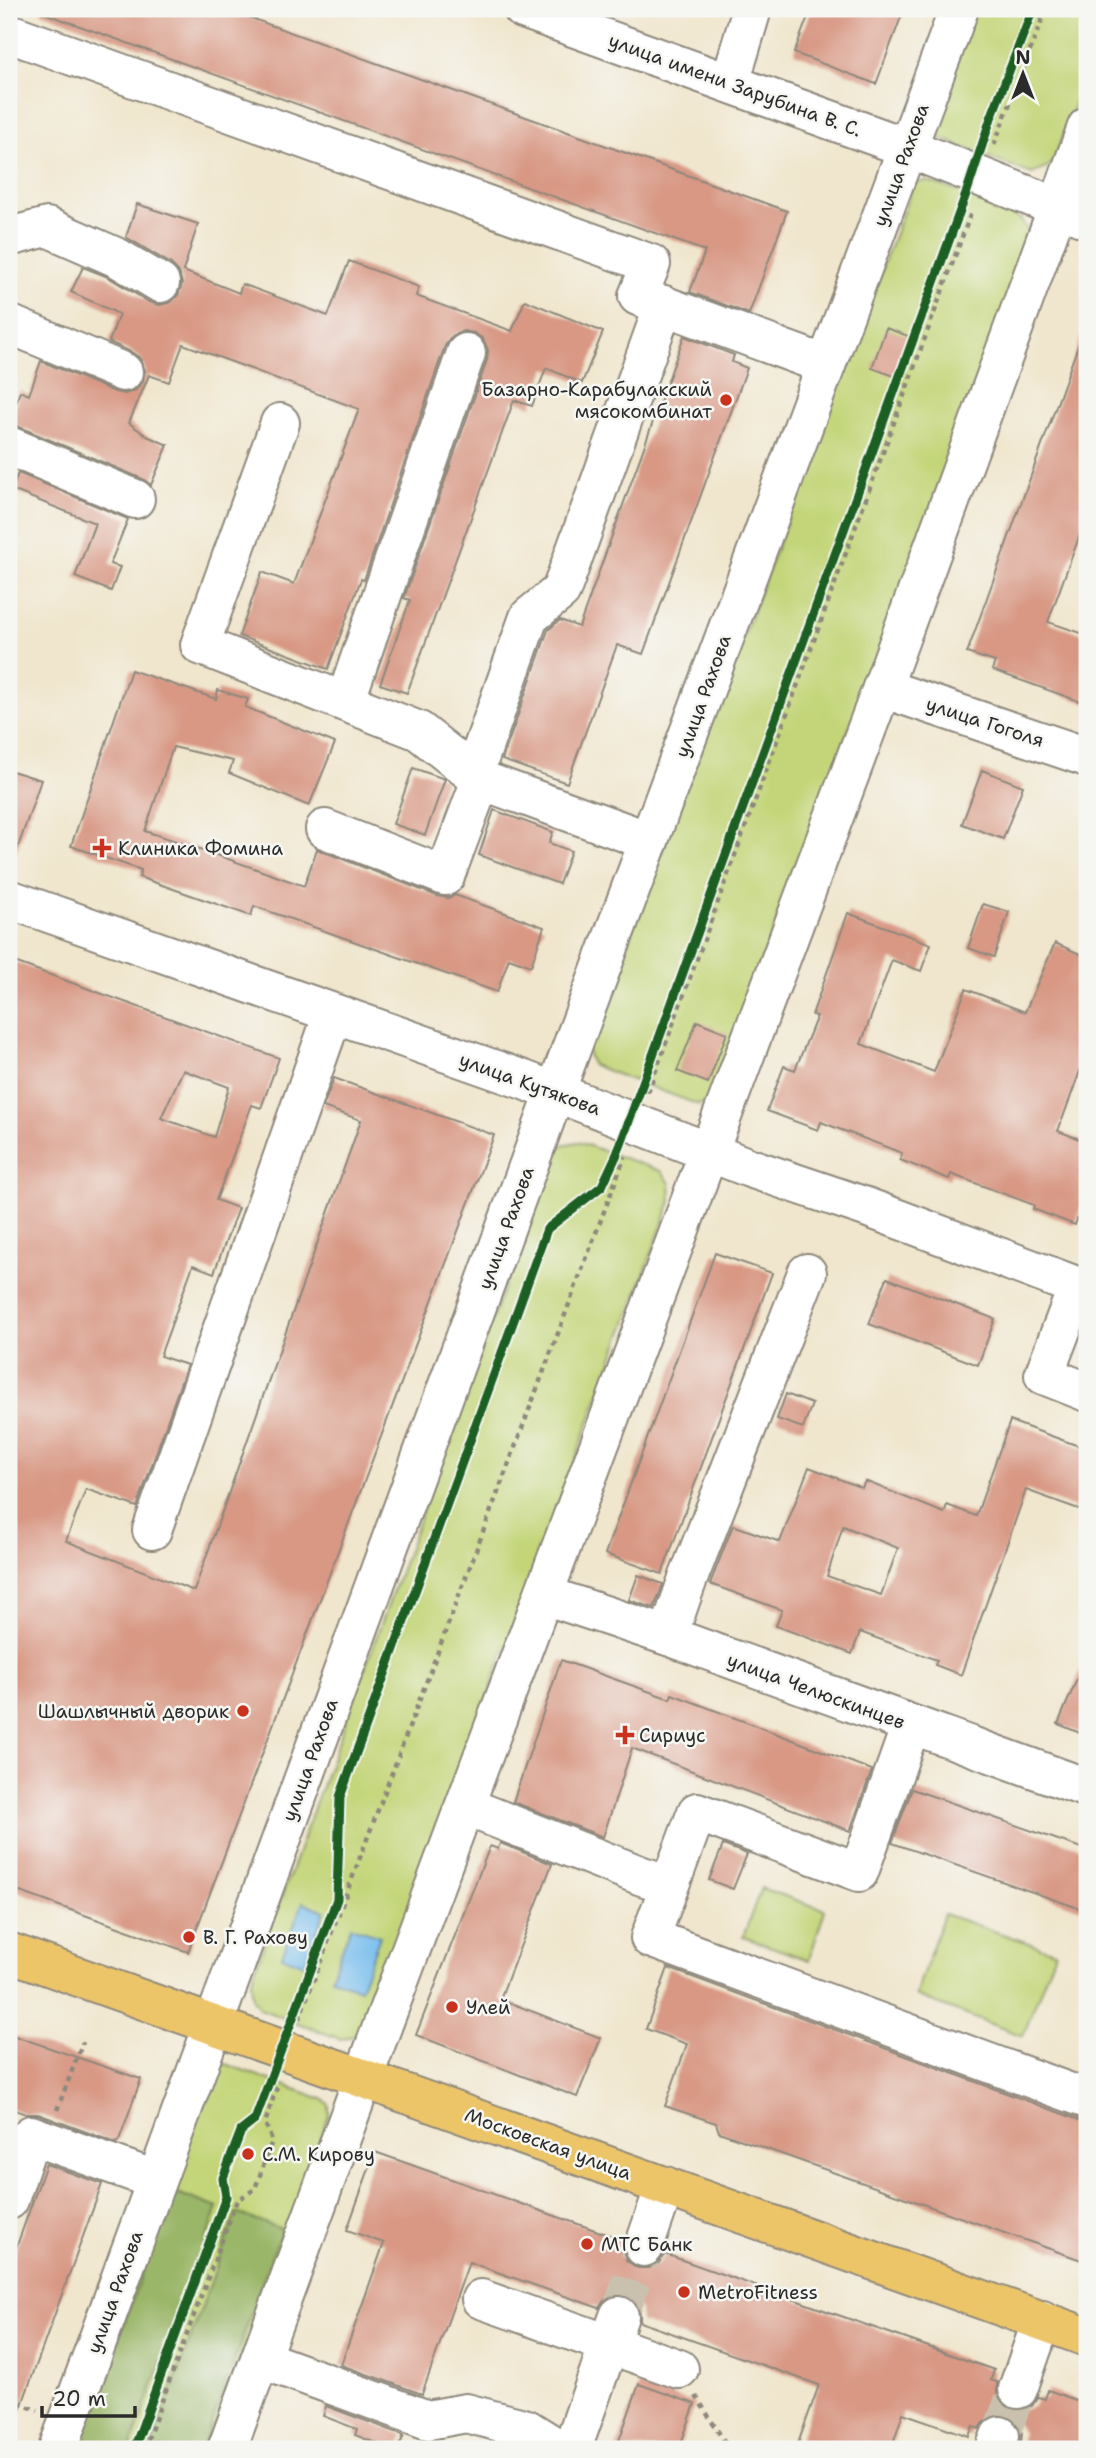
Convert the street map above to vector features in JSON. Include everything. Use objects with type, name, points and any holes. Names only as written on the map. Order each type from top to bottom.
[{"type":"main road","name":"Московская улица","points":[[9,1952],[1087,2337]]},
{"type":"street","name":"улица имени Зарубина В. С.","points":[[523,9],[908,148],[1073,214]]},
{"type":"street","points":[[730,83],[752,9]]},
{"type":"street","name":"улица Рахова","points":[[58,2449],[649,841],[959,9]]},
{"type":"street","points":[[9,33],[650,264],[638,296],[826,365]]},
{"type":"street","points":[[227,2449],[883,688],[1073,214],[1087,127]]},
{"type":"street","points":[[9,237],[47,227],[118,258],[160,283]]},
{"type":"street","points":[[325,828],[445,876],[529,617],[561,591],[664,305]]},
{"type":"street","points":[[9,324],[123,372]]},
{"type":"street","points":[[345,702],[466,353]]},
{"type":"street","points":[[280,423],[200,645],[419,731],[477,776],[649,841]]},
{"type":"street","points":[[9,446],[135,499]]},
{"type":"street","name":"улица Гоголя","points":[[883,688],[1087,757]]},
{"type":"street","name":"улица Кутякова","points":[[9,899],[557,1092],[710,1152],[1082,1288]]},
{"type":"street","points":[[152,1530],[332,1014]]},
{"type":"street","points":[[668,1636],[807,1273]]},
{"type":"street","points":[[1082,1288],[1044,1375],[1087,1392]]},
{"type":"street","name":"улица Челюскинцев","points":[[544,1595],[668,1636],[1087,1788]]},
{"type":"street","points":[[911,1726],[859,1872],[697,1812],[650,1938],[1087,2099]]},
{"type":"street","points":[[465,1806],[642,1877],[668,1884]]},
{"type":"street","points":[[9,2200],[31,2135],[155,2180]]},
{"type":"street","points":[[644,2247],[665,2186]]},
{"type":"street","points":[[481,2299],[614,2330],[679,2369]]},
{"type":"street","points":[[1018,2389],[1042,2320]]},
{"type":"street","points":[[572,2449],[614,2330]]},
{"type":"street","points":[[261,2358],[428,2420],[466,2413],[527,2429],[559,2449]]},
{"type":"path","points":[[255,2120],[284,2051],[633,1123],[1046,9]]},
{"type":"path","points":[[607,1175],[633,1123],[928,298]]},
{"type":"path","points":[[144,2449],[237,2200],[255,2189],[272,2141],[265,2123],[284,2051],[337,1899],[338,1886]]},
{"type":"path","points":[[46,2140],[83,2042]]},
{"type":"path","points":[[134,2449],[175,2336]]},
{"type":"path","points":[[679,2369],[729,2449]]},
{"type":"green space","points":[[975,9],[1087,9],[1087,70],[1054,161],[1032,174],[937,137],[933,129]]},
{"type":"green space","points":[[927,181],[966,194],[1020,219],[1029,232],[1031,245],[710,1099],[699,1105],[592,1065],[587,1051],[914,183]]},
{"type":"green space","points":[[578,1142],[661,1171],[670,1183],[671,1201],[368,2019],[353,2036],[340,2039],[260,2009],[253,1999],[251,1981],[552,1155],[562,1145]]},
{"type":"green space","points":[[761,1888],[825,1910],[809,1960],[743,1937]]},
{"type":"green space","points":[[944,1914],[1055,1952],[1023,2036],[915,1996]]},
{"type":"green space","points":[[226,2064],[322,2099],[329,2104],[329,2115],[206,2449],[73,2449],[217,2065]]},
{"type":"green space","points":[[172,2191],[218,2208],[130,2449],[78,2449]]},
{"type":"green space","points":[[236,2213],[282,2229],[202,2449],[150,2449]]},
{"type":"water","points":[[303,1902],[325,1911],[304,1965],[282,1956]]},
{"type":"water","points":[[351,1926],[380,1936],[360,1989],[331,1978]]},
{"type":"building","points":[[41,9],[226,9],[787,211],[749,314],[690,292],[705,251],[41,12]]},
{"type":"building","points":[[811,9],[904,9],[876,84],[794,53]]},
{"type":"building","points":[[137,204],[198,224],[183,271],[239,293],[242,284],[328,316],[349,261],[419,287],[416,296],[512,331],[525,300],[603,332],[582,383],[546,368],[532,406],[514,400],[407,693],[380,684],[410,600],[404,598],[487,360],[488,350],[483,339],[474,333],[463,331],[452,336],[445,346],[364,580],[361,579],[328,669],[239,636],[262,572],[294,584],[359,409],[183,344],[169,382],[149,375],[129,423],[147,436],[168,445],[151,485],[143,479],[9,425],[20,391],[29,395],[41,361],[125,394],[136,390],[143,381],[145,370],[140,358],[109,342],[119,314],[71,292],[83,267],[108,277],[149,302],[160,305],[171,302],[178,295],[182,284],[179,272],[171,264],[126,237]]},
{"type":"building","points":[[886,328],[911,337],[897,377],[872,368]]},
{"type":"building","points":[[1084,329],[1087,330],[1087,515],[1048,622],[1087,635],[1087,704],[992,670],[995,662],[967,653]]},
{"type":"building","points":[[684,336],[734,355],[732,362],[747,368],[643,654],[617,645],[567,783],[502,760],[548,630],[560,620],[579,627]]},
{"type":"building","points":[[18,473],[128,519],[110,564],[120,567],[111,591],[75,577],[95,523],[12,490]]},
{"type":"building","points":[[131,670],[216,699],[218,690],[248,699],[245,707],[335,743],[309,806],[229,773],[233,761],[173,747],[145,831],[304,886],[317,849],[437,896],[448,898],[455,895],[544,927],[531,966],[509,958],[497,992],[254,906],[251,916],[139,877],[141,870],[71,846]]},
{"type":"building","points":[[413,768],[445,779],[425,835],[393,824]]},
{"type":"building","points":[[9,770],[41,780],[13,862],[9,861]]},
{"type":"building","points":[[982,770],[1023,786],[1003,839],[962,824]]},
{"type":"building","points":[[494,810],[553,832],[549,843],[571,851],[559,884],[479,855]]},
{"type":"building","points":[[983,904],[1009,912],[994,957],[968,948]]},
{"type":"building","points":[[848,913],[931,944],[921,971],[892,960],[861,1044],[934,1072],[966,989],[1025,1012],[1055,943],[1087,957],[1087,1052],[1058,1131],[1087,1142],[1087,1192],[1075,1225],[1033,1209],[1034,1205],[951,1174],[949,1179],[900,1160],[902,1153],[821,1122],[818,1130],[767,1111],[784,1066],[795,1070],[817,1016],[812,1015]]},
{"type":"building","points":[[9,960],[279,1058],[261,1108],[252,1105],[216,1200],[238,1208],[214,1273],[193,1265],[160,1356],[187,1365],[137,1507],[86,1489],[66,1541],[194,1591],[361,1120],[323,1107],[334,1078],[494,1135],[188,1952],[9,1888]],"holes":[[[183,1070],[229,1087],[214,1137],[161,1118]]]},
{"type":"building","points":[[697,1021],[727,1033],[708,1083],[677,1071]]},
{"type":"building","points":[[715,1253],[772,1273],[662,1574],[605,1554]]},
{"type":"building","points":[[887,1278],[995,1319],[978,1365],[869,1324]]},
{"type":"building","points":[[786,1394],[812,1404],[803,1428],[777,1419]]},
{"type":"building","points":[[1010,1421],[1087,1449],[1087,1512],[1026,1490],[961,1675],[935,1665],[937,1660],[860,1632],[852,1654],[776,1626],[782,1610],[710,1584],[733,1525],[780,1542],[809,1467],[862,1488],[865,1481],[944,1513],[947,1505],[976,1516]],"holes":[[[843,1526],[898,1548],[881,1595],[827,1576]]]},
{"type":"building","points":[[638,1575],[663,1584],[654,1608],[629,1600]]},
{"type":"building","points":[[1087,1655],[1087,1736],[1058,1724]]},
{"type":"building","points":[[561,1660],[670,1699],[672,1694],[872,1770],[850,1831],[632,1748],[603,1837],[513,1802]]},
{"type":"building","points":[[912,1789],[1087,1850],[1087,1911],[892,1843]]},
{"type":"building","points":[[500,1843],[552,1864],[500,1999],[601,2038],[577,2097],[416,2035],[490,1846],[498,1849]]},
{"type":"building","points":[[723,1845],[747,1854],[733,1889],[709,1880]]},
{"type":"building","points":[[668,1968],[1079,2120],[1087,2120],[1087,2262],[719,2132],[716,2123],[665,2106],[687,2044],[646,2029]]},
{"type":"building","points":[[9,2034],[141,2079],[119,2140],[116,2143],[38,2114],[26,2114],[9,2108]]},
{"type":"building","points":[[375,2152],[623,2240],[622,2250],[627,2261],[638,2268],[649,2268],[658,2264],[665,2254],[994,2370],[991,2380],[997,2382],[997,2394],[1002,2404],[1011,2410],[1023,2410],[1032,2406],[1038,2397],[1045,2399],[1048,2390],[1087,2404],[1087,2449],[1037,2449],[1021,2443],[1022,2433],[1017,2423],[1007,2415],[996,2415],[987,2419],[979,2429],[973,2426],[969,2436],[903,2413],[891,2449],[796,2449],[819,2385],[640,2322],[640,2311],[636,2302],[626,2295],[614,2295],[605,2299],[599,2308],[469,2262],[422,2394],[341,2365],[384,2243],[347,2230]]},
{"type":"building","points":[[46,2164],[102,2184],[12,2432],[9,2432],[9,2268]]},
{"type":"building","points":[[639,2384],[695,2404],[679,2449],[616,2449]]},
{"type":"building","points":[[326,2406],[404,2435],[398,2449],[391,2449],[355,2435],[357,2429],[323,2416]]},
{"type":"tunnel","points":[[619,2316],[644,2247]]},
{"type":"tunnel","points":[[1000,2436],[1018,2389]]},
{"type":"cycle path","points":[[134,2449],[226,2197],[223,2178],[241,2131],[255,2120],[337,1899],[340,1797],[547,1229],[602,1186],[617,1154],[966,194],[991,118],[1033,9]]},
{"type":"place","name":"Базарно-Карабулакский мясокомбинат","points":[[726,400]]},
{"type":"place","name":"Клиника Фомина","points":[[102,848]]},
{"type":"place","name":"Шашлычный дворик","points":[[243,1711]]},
{"type":"place","name":"Сириус","points":[[625,1735]]},
{"type":"place","name":"В. Г. Рахову","points":[[189,1937]]},
{"type":"place","name":"Улей","points":[[452,2007]]},
{"type":"place","name":"С.М. Кирову","points":[[248,2154]]},
{"type":"place","name":"МТС Банк","points":[[587,2244]]},
{"type":"place","name":"MetroFitness","points":[[684,2292]]}]
